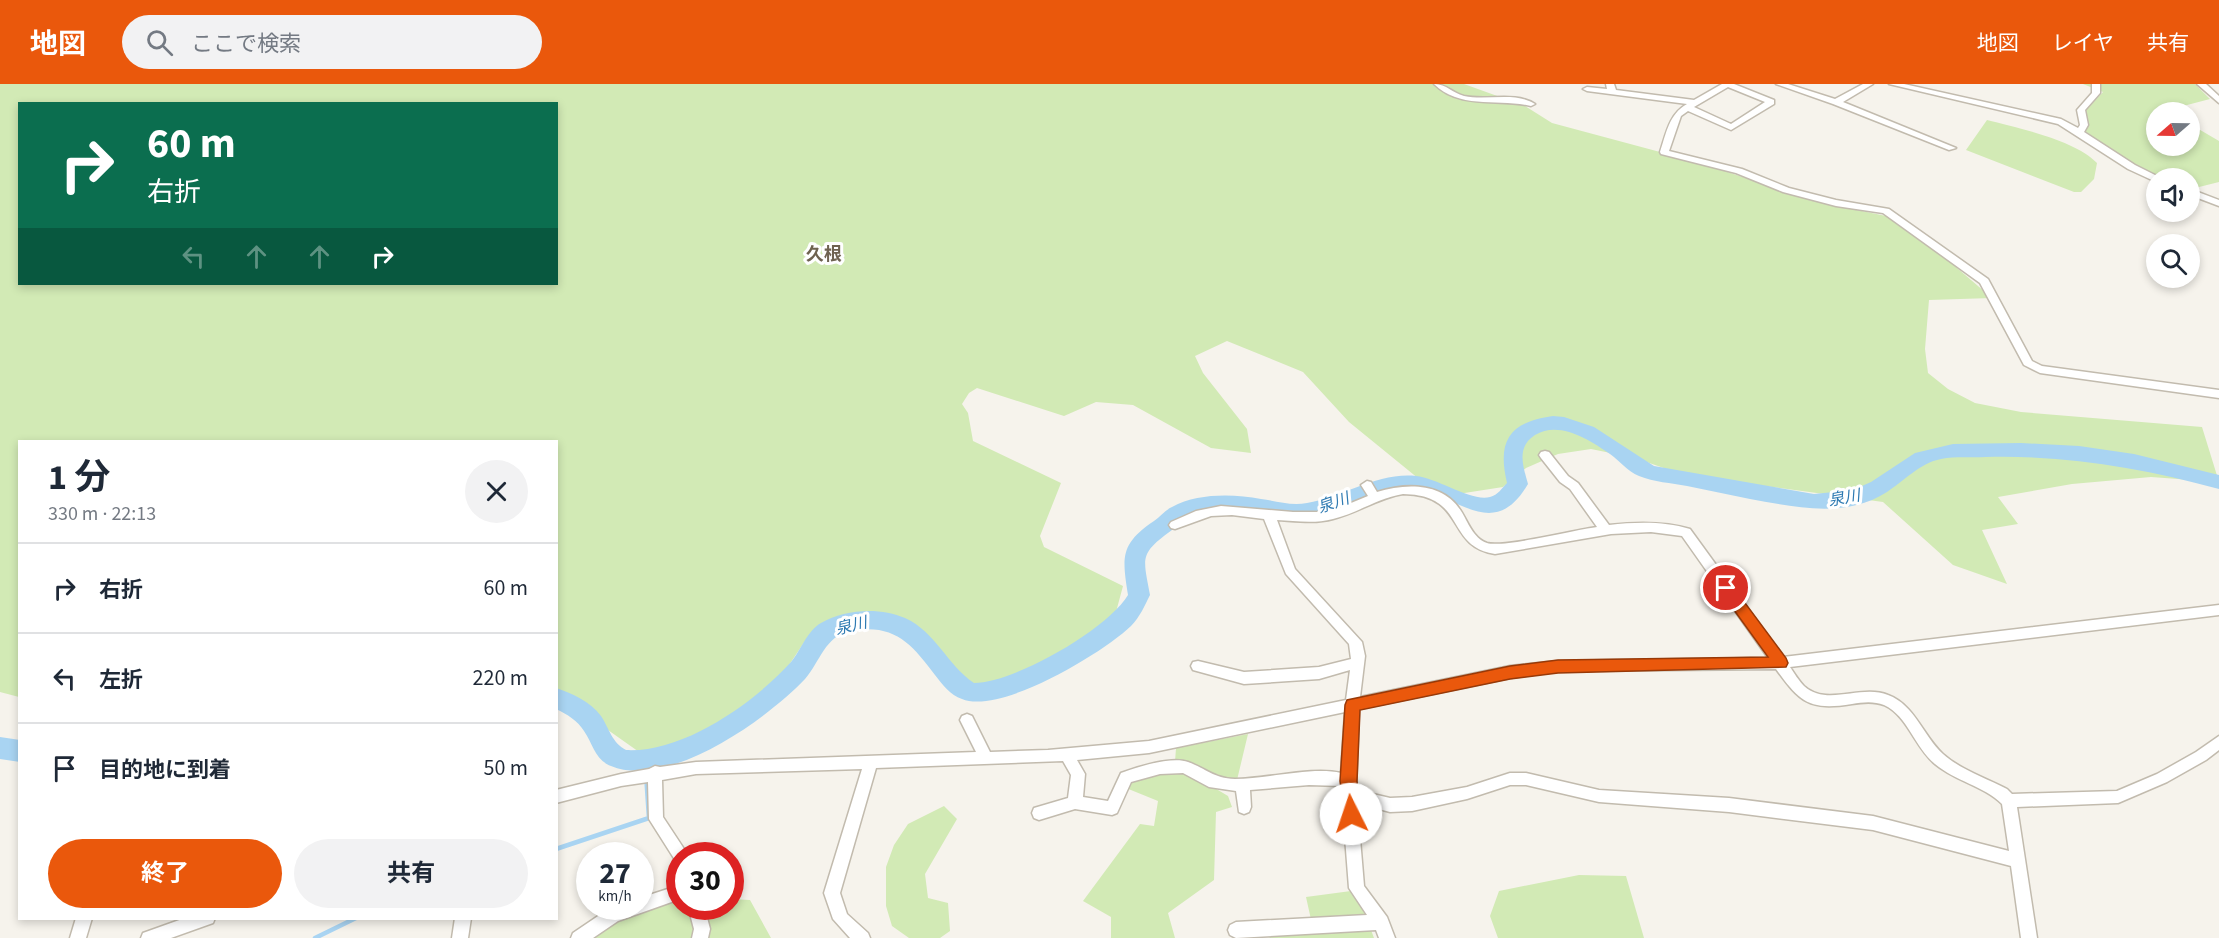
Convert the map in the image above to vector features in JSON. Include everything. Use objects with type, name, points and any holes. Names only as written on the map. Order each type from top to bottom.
[{"type":"street","points":[[1438,84],[1445,91],[1461,99],[1505,98],[1531,104]]},
{"type":"street","points":[[1587,89],[1611,88],[1691,105],[1731,127],[1771,102],[1726,85],[1704,84]]},
{"type":"street","points":[[1780,84],[1836,102],[1952,148]]},
{"type":"street","points":[[1836,102],[1869,84]]},
{"type":"street","points":[[1893,84],[2061,122],[2080,132],[2128,167],[2146,174]]},
{"type":"street","points":[[2080,132],[2084,125],[2081,110],[2096,93],[2096,84]]},
{"type":"street","points":[[2201,84],[2219,101]]},
{"type":"street","points":[[1726,85],[1691,105],[1677,116],[1664,152],[1722,166],[1786,190],[1836,203],[1886,211],[1984,281],[2028,363],[2053,373],[2103,376],[2219,394]]},
{"type":"street","points":[[2200,195],[2219,202]]},
{"type":"street","points":[[1545,455],[1564,479],[1574,486],[1606,531]]},
{"type":"street","points":[[1175,525],[1200,512],[1226,509],[1269,515],[1323,517],[1335,514],[1371,490],[1397,490],[1430,493],[1444,499],[1453,508],[1461,526],[1474,541],[1494,549],[1606,531],[1671,527],[1686,532],[1799,690],[1811,699],[1829,702],[1873,697],[1894,704],[1939,760],[2002,794],[2009,801],[2029,938]]},
{"type":"street","points":[[1269,515],[1290,571],[1355,642],[1357,663],[1352,705],[1349,788],[1357,888],[1381,922],[1387,938]]},
{"type":"street","points":[[558,796],[655,772],[696,768],[1067,755],[1149,747],[1510,672],[1558,666],[1780,663],[2219,610]]},
{"type":"street","points":[[1198,666],[1244,678],[1319,673],[1357,663]]},
{"type":"street","points":[[967,720],[986,758]]},
{"type":"street","points":[[2009,801],[2118,797],[2162,778],[2201,756],[2219,742]]},
{"type":"street","points":[[1067,755],[1078,774],[1075,802]]},
{"type":"street","points":[[862,938],[840,919],[835,909],[832,893],[871,761]]},
{"type":"street","points":[[1039,813],[1075,802],[1112,808],[1126,777],[1160,768],[1185,767],[1209,781],[1243,785],[1336,778],[1349,788],[1390,805],[1412,804],[1467,793],[1510,779],[1526,779],[1599,796],[1729,806],[1873,823],[2016,860]]},
{"type":"street","points":[[655,772],[656,819],[671,842]]},
{"type":"street","points":[[1243,785],[1244,807]]},
{"type":"street","points":[[78,938],[83,920]]},
{"type":"street","points":[[149,938],[201,920]]},
{"type":"street","points":[[460,938],[463,920]]},
{"type":"street","points":[[579,938],[606,920]]},
{"type":"street","points":[[700,920],[702,929],[700,938]]},
{"type":"street","points":[[1236,930],[1381,922]]},
{"type":"green space","points":[[0,84],[1464,84],[1525,106],[1552,123],[1701,163],[1813,201],[1891,217],[1936,250],[1992,298],[1929,300],[1925,349],[1928,373],[1948,389],[1975,403],[2021,412],[2202,427],[2219,482],[2151,477],[2072,484],[1998,497],[2018,524],[1982,530],[2007,584],[1953,565],[1883,502],[1757,485],[1701,481],[1635,458],[1591,449],[1558,454],[1526,468],[1503,487],[1458,494],[1419,479],[1349,422],[1303,372],[1227,341],[1195,356],[1203,373],[1247,429],[1251,453],[1211,448],[1133,405],[1096,402],[1064,416],[977,388],[969,393],[962,404],[968,413],[973,441],[1061,483],[1040,536],[1044,547],[1123,586],[1116,612],[1071,660],[989,692],[957,683],[916,628],[874,614],[824,626],[805,641],[763,704],[696,747],[649,759],[558,695],[558,440],[18,440],[18,697],[0,692]]},
{"type":"green space","points":[[2083,84],[2195,84],[2210,99],[2199,102],[2146,102],[2146,156],[2200,156],[2200,130],[2219,141],[2219,182],[2200,187],[2200,168],[2146,168],[2146,172],[2130,166],[2085,131],[2086,110],[2103,92]]},
{"type":"green space","points":[[1987,120],[2030,131],[2075,148],[2097,163],[2094,179],[2081,192],[2074,192],[1966,150]]},
{"type":"green space","points":[[1248,734],[1237,780],[1209,781],[1175,762],[1176,748]]},
{"type":"green space","points":[[1188,772],[1228,796],[1232,807],[1216,812],[1214,880],[1168,913],[1175,938],[1111,938],[1111,917],[1083,901],[1140,824],[1154,826],[1158,801],[1126,788],[1131,776]]},
{"type":"green space","points":[[944,806],[957,819],[925,874],[928,898],[948,903],[950,931],[940,938],[909,938],[892,926],[886,906],[886,867],[894,845],[908,824]]},
{"type":"green space","points":[[1579,875],[1626,876],[1644,938],[1498,938],[1490,916],[1499,891]]},
{"type":"green space","points":[[1351,891],[1362,906],[1374,938],[1269,938],[1277,930],[1312,924],[1306,897]]},
{"type":"green space","points":[[666,900],[666,920],[744,920],[744,900],[750,900],[771,938],[588,938],[619,920],[654,920],[654,905]]},
{"type":"waterway","name":"泉川","points":[[558,699],[572,705],[586,716],[593,724],[604,746],[617,758],[631,761],[662,756],[705,740],[746,715],[797,671],[818,640],[829,629],[838,625],[868,620],[896,624],[917,637],[960,687],[968,692],[985,693],[1004,688],[1071,655],[1124,618],[1139,595],[1133,560],[1137,552],[1148,536],[1180,512],[1206,505],[1225,504],[1252,505],[1292,512],[1306,511],[1334,504],[1374,489],[1402,483],[1430,486],[1482,505],[1494,504],[1506,498],[1518,484],[1512,453],[1517,441],[1530,429],[1553,423],[1576,427],[1598,437],[1638,467],[1652,472],[1785,498],[1814,501],[1857,497],[1879,487],[1922,458],[1931,454],[1953,451],[2021,450],[2079,453],[2134,461],[2219,482]]},
{"type":"waterway","name":"泉川","points":[[0,748],[18,751]]},
{"type":"waterway","points":[[558,848],[649,818],[645,759]]},
{"type":"waterway","points":[[315,938],[352,920]]},
{"type":"district","name":"久根","points":[[824,254]]},
{"type":"route","points":[[1351,814],[1348,781],[1352,705],[1510,672],[1558,666],[1780,663],[1726,588]]}]
